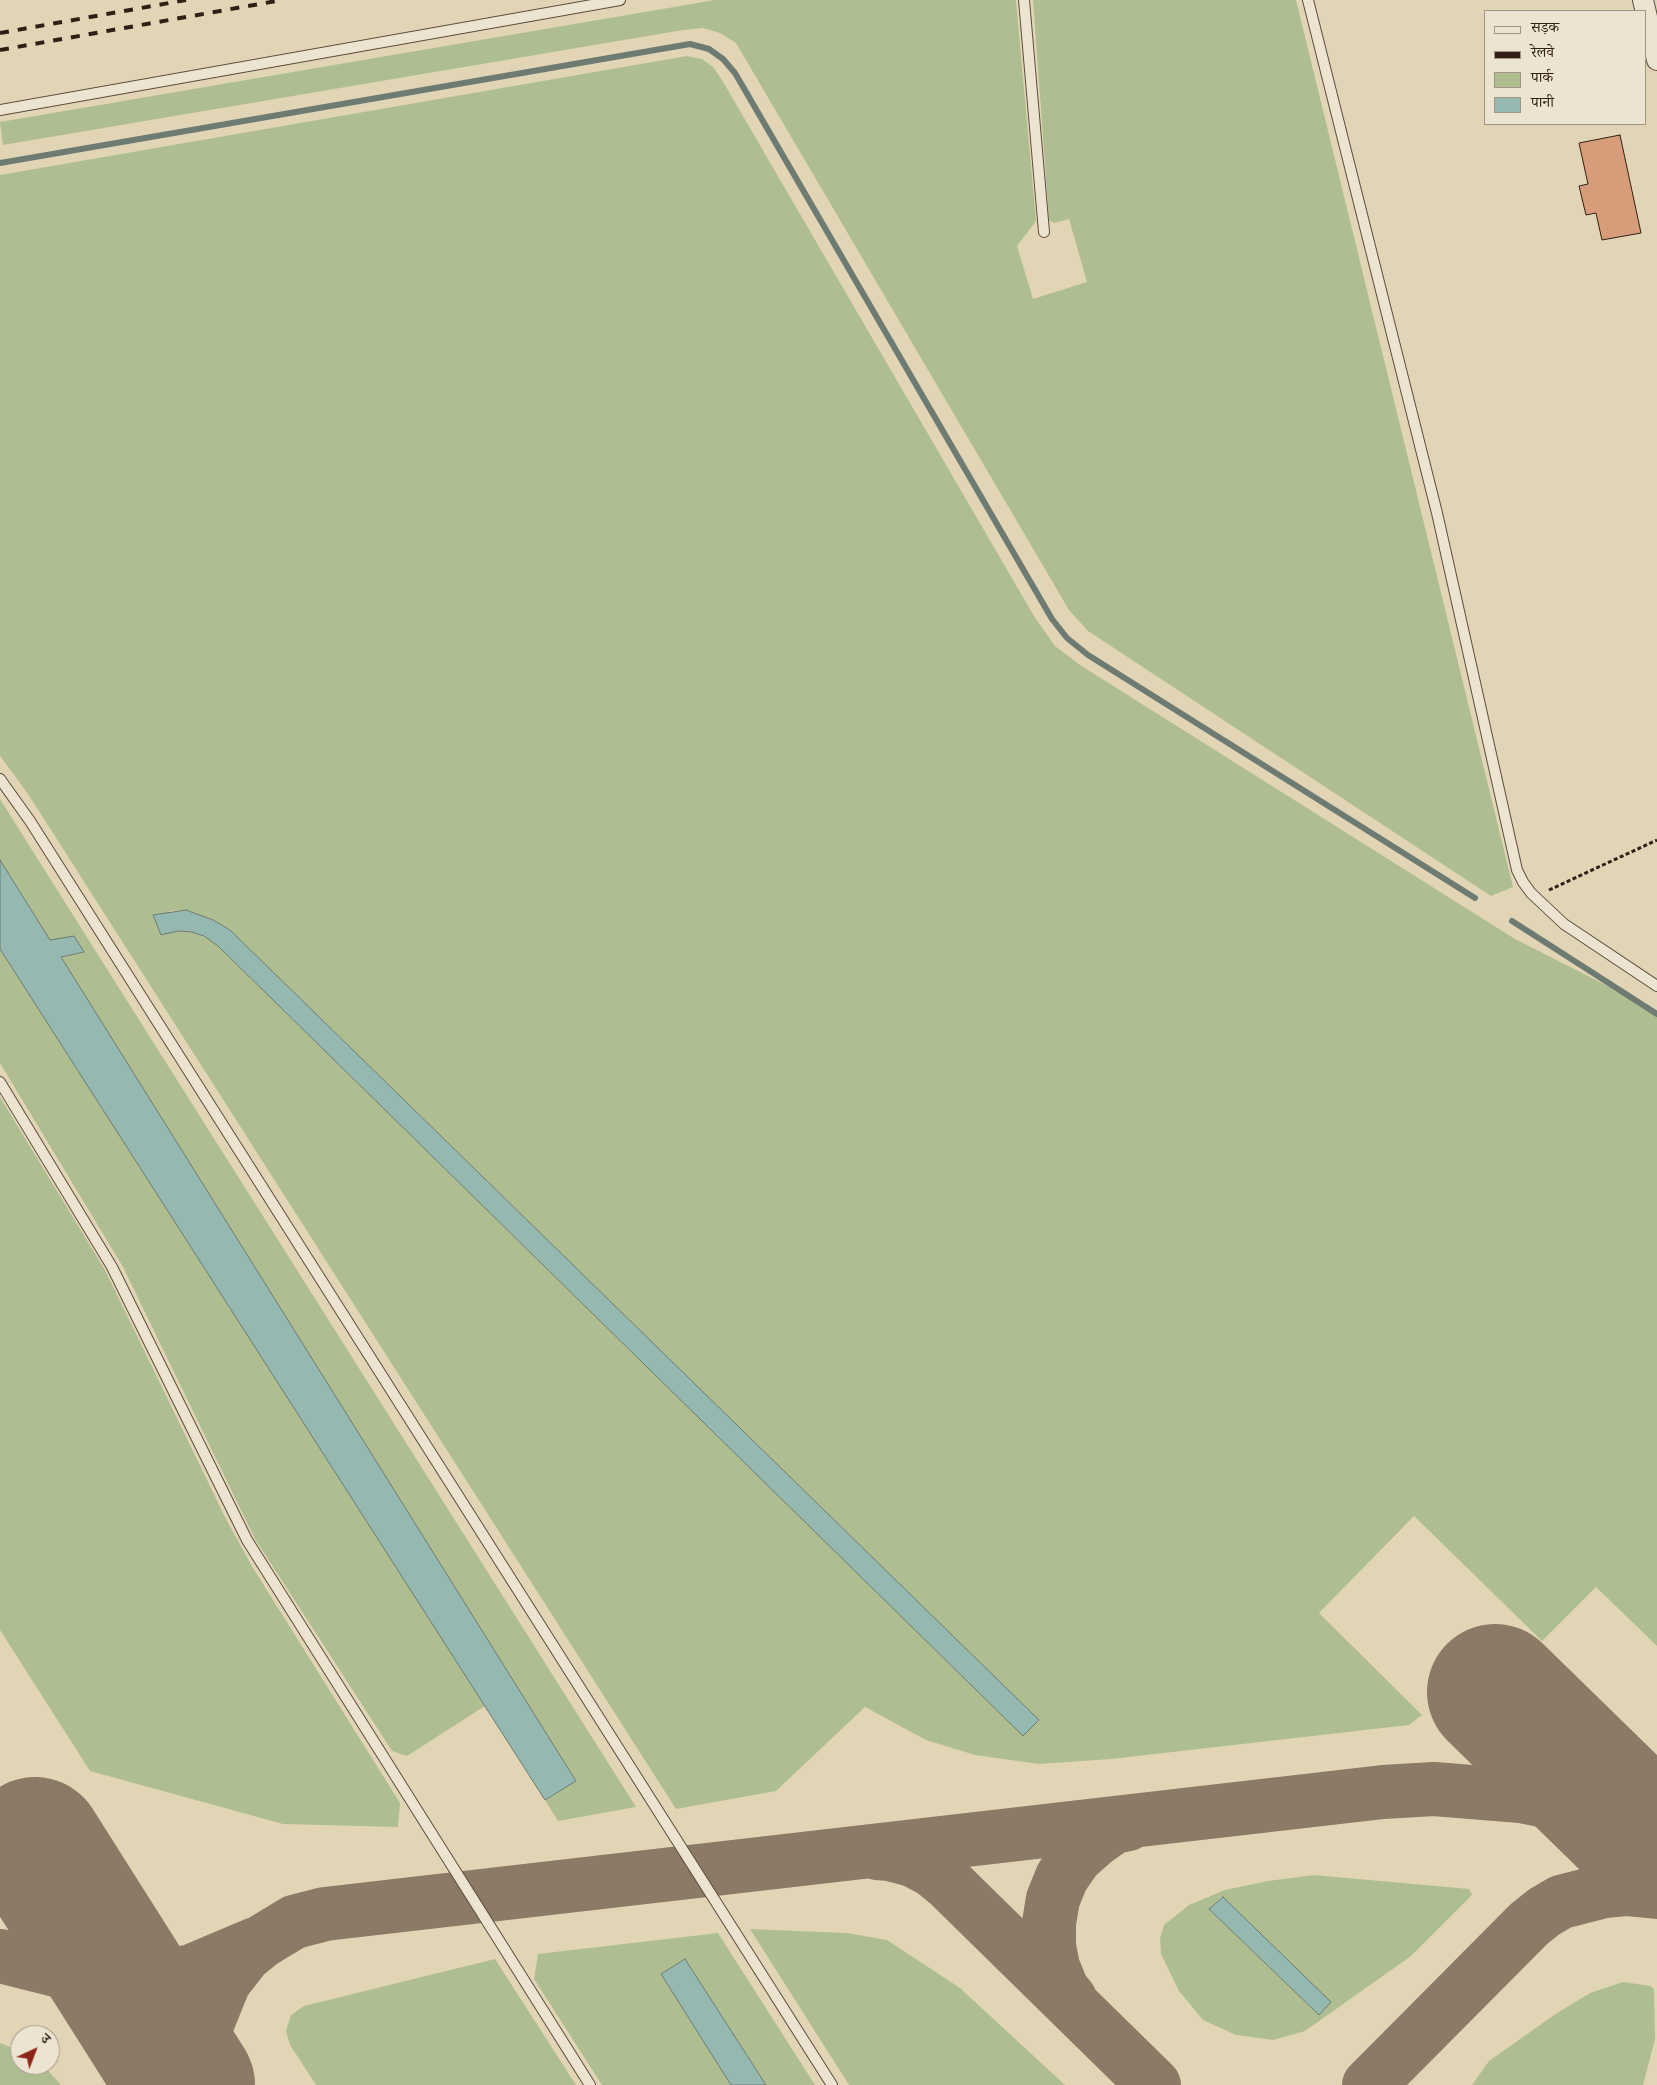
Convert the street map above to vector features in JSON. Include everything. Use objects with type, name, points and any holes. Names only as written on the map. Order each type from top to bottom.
[{"type":"street","points":[[1647,17],[1656,55]]},
{"type":"lane","points":[[0,110],[620,0]]},
{"type":"lane","points":[[1024,0],[1044,232]]},
{"type":"lane","points":[[1308,0],[1437,513],[1511,848],[1523,882],[1564,924],[1657,986]]},
{"type":"lane","points":[[0,779],[35,829],[832,2085]]},
{"type":"lane","points":[[0,1082],[112,1267],[247,1540],[590,2085]]},
{"type":"path","points":[[1535,896],[1657,840]]},
{"type":"green space","points":[[715,0],[1016,0],[1036,221],[1017,246],[1033,299],[1087,282],[1069,219],[1054,223],[1049,220],[1033,0],[1296,0],[1513,887],[1491,896],[1088,631],[1069,610],[736,43],[720,33],[703,28],[683,30],[3,145],[0,122]]},
{"type":"green space","points":[[687,56],[702,59],[713,67],[1034,616],[1055,646],[1080,665],[1515,939],[1657,1011],[1657,1646],[1596,1587],[1542,1641],[1414,1516],[1319,1613],[1422,1715],[1409,1725],[1111,1759],[1039,1764],[975,1755],[926,1740],[865,1707],[776,1791],[676,1809],[28,794],[0,756],[0,175]],"holes":[[[186,910],[213,920],[230,930],[1039,1721],[1023,1735],[218,946],[204,936],[192,932],[178,931],[169,911]]]},
{"type":"green space","points":[[0,799],[636,1807],[558,1821],[545,1800],[576,1781],[60,957],[84,952],[50,940],[0,860]]},
{"type":"green space","points":[[0,949],[485,1706],[407,1756],[392,1751],[255,1539],[123,1267],[0,1063]]},
{"type":"green space","points":[[0,1097],[105,1270],[226,1519],[253,1568],[400,1803],[398,1827],[283,1824],[90,1771],[0,1630]]},
{"type":"green space","points":[[1314,1875],[1469,1889],[1472,1895],[1411,1956],[1305,2031],[1273,2040],[1236,2035],[1203,2020],[1179,1991],[1161,1954],[1160,1938],[1164,1925],[1189,1905],[1225,1890],[1268,1881]],"holes":[[[1222,1897],[1319,2015],[1209,1909]]]},
{"type":"green space","points":[[750,1929],[847,1933],[887,1940],[960,1988],[1065,2085],[849,2085]]},
{"type":"green space","points":[[718,1933],[815,2085],[766,2085],[685,1959],[661,1974],[731,2085],[602,2085],[534,1979],[538,1954]]},
{"type":"green space","points":[[495,1959],[576,2085],[316,2085],[290,2045],[286,2031],[291,2015],[304,2006]]},
{"type":"green space","points":[[1623,1982],[1650,1986],[1654,1989],[1655,2039],[1643,2085],[1472,2085],[1489,2061],[1554,2015],[1590,1993]]},
{"type":"green space","points":[[0,2043],[10,2047],[10,2075],[52,2075],[61,2085],[0,2085]]},
{"type":"water","points":[[0,860],[50,940],[74,936],[84,952],[61,957],[576,1781],[545,1800],[0,949]]},
{"type":"water","points":[[186,910],[213,920],[230,930],[1039,1720],[1023,1736],[218,946],[204,936],[192,932],[178,931],[161,935],[153,915]]},
{"type":"water","points":[[1223,1897],[1331,2002],[1319,2015],[1209,1909]]},
{"type":"water","points":[[685,1959],[766,2085],[731,2085],[661,1974]]},
{"type":"building","points":[[1620,135],[1641,233],[1602,240],[1596,213],[1586,215],[1579,186],[1588,184],[1579,143]]},
{"type":"waterway","points":[[0,163],[690,44],[709,49],[723,59],[735,73],[1052,619],[1067,638],[1088,655],[1475,898]]},
{"type":"waterway","points":[[1512,921],[1657,1014]]},
{"type":"taxiway","points":[[205,2085],[203,2049],[207,2024],[224,1982],[245,1955],[261,1942],[294,1922],[325,1914],[1383,1792],[1434,1789],[1521,1796],[1581,1808],[1608,1817],[1629,1830],[1657,1853]]},
{"type":"taxiway","points":[[1070,1999],[1062,1989],[1053,1967],[1049,1946],[1049,1923],[1053,1899],[1062,1877],[1076,1857],[1114,1827],[1128,1824]]},
{"type":"taxiway","points":[[877,1853],[913,1860],[932,1870],[949,1884],[1154,2085]]},
{"type":"taxiway","points":[[1369,2085],[1529,1924],[1544,1912],[1561,1902],[1604,1891],[1626,1889],[1657,1892]]},
{"type":"taxiway","points":[[64,1972],[121,1982],[142,1981],[192,1971],[256,1944]]},
{"type":"taxiway","points":[[0,1956],[64,1972],[83,1979],[125,2003],[150,2026]]},
{"type":"runway","points":[[1495,1692],[1657,1850]]},
{"type":"runway","points":[[35,1845],[187,2085]]},
{"type":"railway","points":[[0,33],[186,0]]},
{"type":"railway","points":[[0,50],[282,0]]}]
